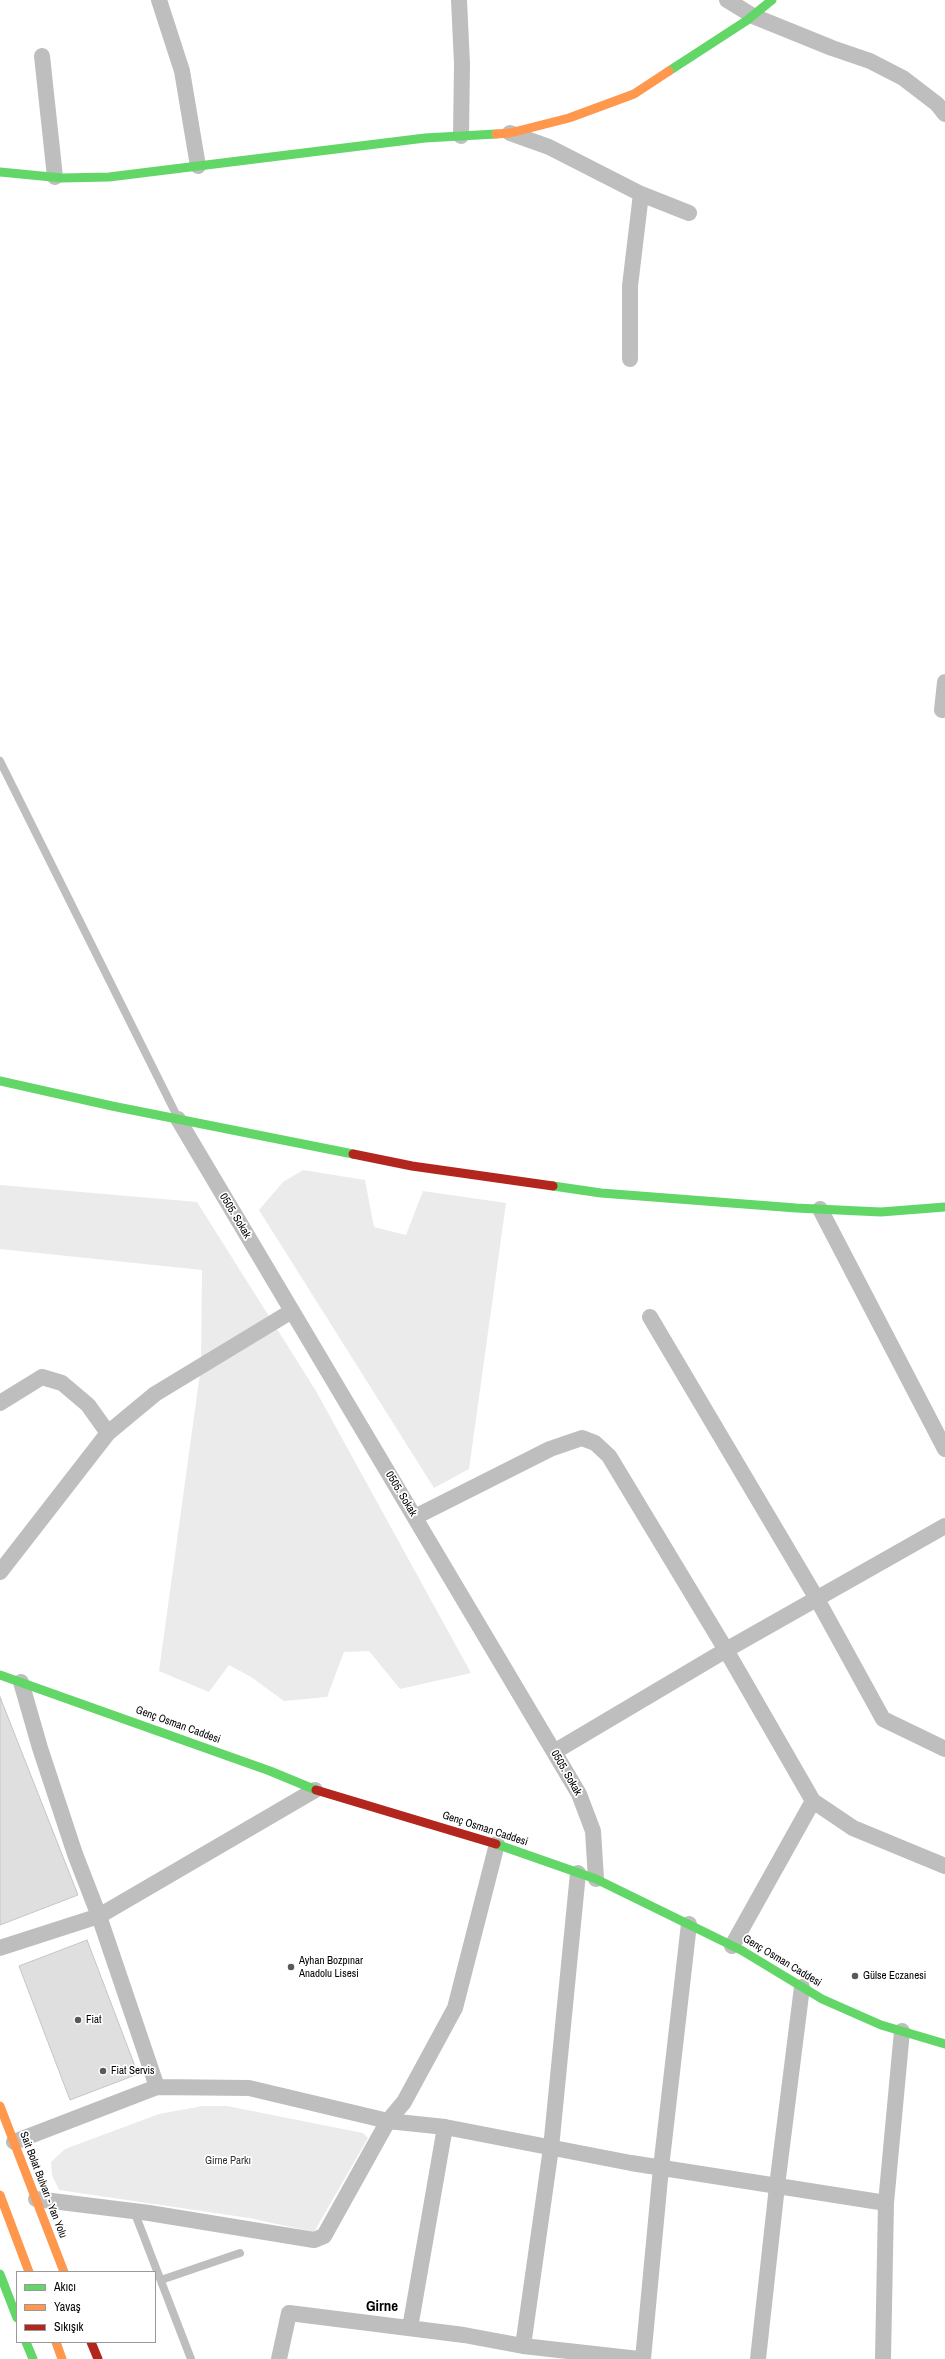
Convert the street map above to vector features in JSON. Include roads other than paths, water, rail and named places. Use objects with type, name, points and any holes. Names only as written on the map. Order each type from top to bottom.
[{"type":"main road","points":[[0,172],[55,177],[109,177],[425,138],[510,133],[569,118],[634,94],[753,16],[772,0]]},
{"type":"main road","points":[[0,1081],[178,1119],[412,1166],[593,1192],[820,1209],[881,1212],[945,1207]]},
{"type":"main road","name":"Genç Osman Caddesi","points":[[0,1675],[270,1771],[315,1790],[497,1844],[596,1879],[732,1946],[822,1999],[881,2025],[945,2044]]},
{"type":"main road","name":"Sait Bolat Bulvarı - Yan Yolu","points":[[0,2106],[64,2271]]},
{"type":"main road","points":[[0,2195],[29,2271]]},
{"type":"main road","points":[[0,2274],[16,2315]]},
{"type":"main road","points":[[26,2343],[33,2359]]},
{"type":"main road","points":[[56,2343],[62,2359]]},
{"type":"main road","points":[[91,2343],[98,2359]]},
{"type":"street","points":[[159,0],[182,71],[198,166]]},
{"type":"street","points":[[459,0],[462,64],[461,136]]},
{"type":"street","points":[[727,0],[753,16],[832,48],[870,61],[903,78],[937,104],[945,114]]},
{"type":"street","points":[[42,56],[55,177]]},
{"type":"street","points":[[510,133],[549,147],[641,194],[689,213]]},
{"type":"street","points":[[630,359],[630,286],[641,194]]},
{"type":"street","points":[[942,710],[945,682]]},
{"type":"street","name":"0505. Sokak","points":[[178,1119],[579,1794],[593,1831],[596,1879]]},
{"type":"street","points":[[820,1209],[945,1449]]},
{"type":"street","points":[[0,1572],[108,1432],[155,1394],[292,1311]]},
{"type":"street","points":[[650,1317],[817,1599],[883,1719],[945,1749]]},
{"type":"street","points":[[0,1403],[42,1377],[62,1383],[88,1404],[108,1432]]},
{"type":"street","points":[[415,1517],[550,1449],[582,1438],[595,1443],[609,1456],[726,1650],[813,1801],[853,1828],[945,1866]]},
{"type":"street","points":[[554,1752],[726,1650],[945,1526]]},
{"type":"street","points":[[21,1682],[44,1763],[75,1854],[99,1916],[157,2087]]},
{"type":"street","points":[[0,1948],[99,1916],[315,1790]]},
{"type":"street","points":[[732,1946],[813,1801]]},
{"type":"street","points":[[36,2199],[134,2211],[314,2240],[324,2236],[388,2121],[404,2102],[455,2008],[497,1844]]},
{"type":"street","points":[[523,2346],[551,2148],[578,1873]]},
{"type":"street","points":[[643,2359],[661,2168],[689,1924]]},
{"type":"street","points":[[758,2359],[777,2186],[802,1987]]},
{"type":"street","points":[[883,2359],[886,2203],[902,2031]]},
{"type":"street","points":[[14,2142],[157,2087],[249,2088],[388,2121],[445,2127],[661,2168],[886,2203]]},
{"type":"street","points":[[410,2328],[445,2127]]},
{"type":"street","points":[[279,2359],[289,2313],[464,2335],[523,2346],[639,2359]]},
{"type":"lane","points":[[0,762],[178,1119]]},
{"type":"lane","points":[[134,2211],[191,2359]]},
{"type":"lane","points":[[161,2280],[240,2253]]},
{"type":"place","name":"Ayhan Bozpınar Anadolu Lisesi","points":[[291,1967]]},
{"type":"place","name":"Gülse Eczanesi","points":[[855,1976]]},
{"type":"place","name":"Fiat","points":[[78,2020]]},
{"type":"place","name":"Fiat Servis","points":[[103,2071]]},
{"type":"district","name":"Girne","points":[[382,2307]]},
{"type":"park label","name":"Girne Parkı","points":[[228,2161]]}]
